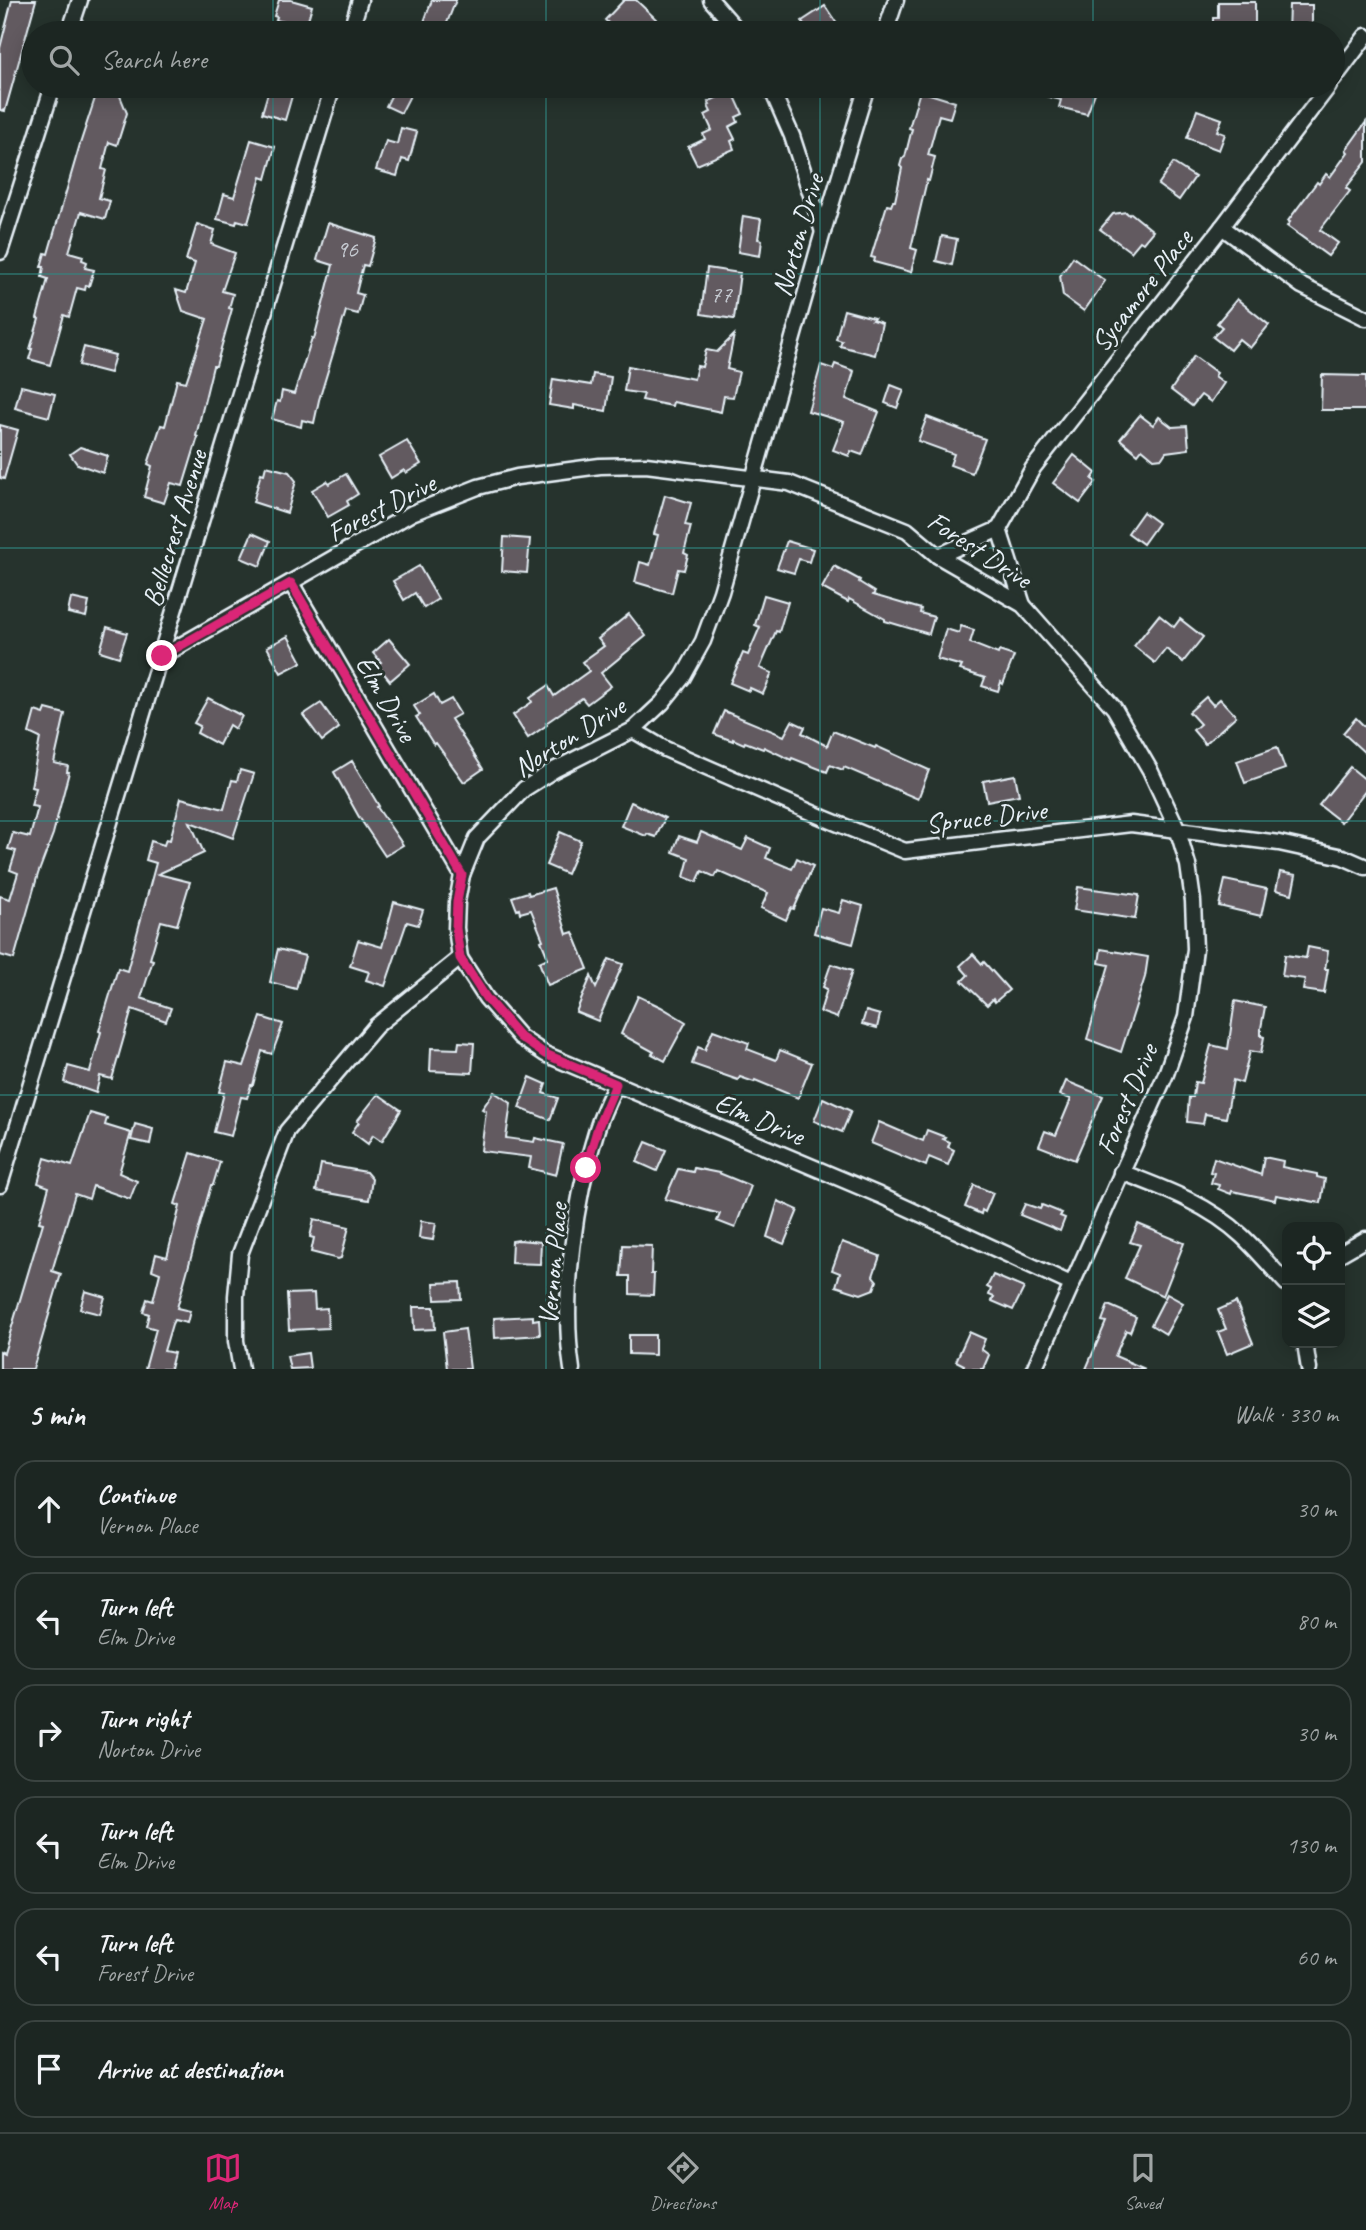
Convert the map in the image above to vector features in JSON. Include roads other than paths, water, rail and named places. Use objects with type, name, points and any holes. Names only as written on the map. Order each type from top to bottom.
[{"type":"street","points":[[73,21],[80,0]]},
{"type":"street","points":[[354,21],[360,0]]},
{"type":"street","points":[[711,0],[729,21]]},
{"type":"street","points":[[889,21],[896,0]]},
{"type":"street","points":[[1345,64],[1366,36]]},
{"type":"street","points":[[0,252],[49,98]]},
{"type":"street","name":"Bellecrest Avenue","points":[[0,1185],[329,98]]},
{"type":"street","points":[[775,98],[792,136],[823,232]]},
{"type":"street","name":"Norton Drive","points":[[460,958],[456,928],[457,902],[462,875],[477,838],[524,789],[554,770],[633,730],[662,703],[683,677],[703,641],[721,592],[863,98]]},
{"type":"street","name":"Sycamore Place","points":[[999,529],[1033,468],[1222,228],[1320,98]]},
{"type":"street","points":[[1222,228],[1302,286],[1366,318]]},
{"type":"street","name":"Forest Drive","points":[[162,656],[412,513],[478,487],[517,477],[600,466],[646,465],[789,483],[907,530],[938,556],[1023,605],[1114,708],[1150,770],[1177,828],[1188,865],[1195,950],[1186,1017],[1166,1074],[1034,1369]]},
{"type":"street","points":[[938,556],[999,529],[1023,605]]},
{"type":"street","name":"Elm Drive","points":[[291,583],[462,875]]},
{"type":"street","name":"Spruce Drive","points":[[633,730],[665,749],[905,851],[1131,824],[1279,843],[1343,857],[1366,867]]},
{"type":"street","points":[[241,1369],[236,1341],[240,1254],[287,1131],[376,1026],[460,958]]},
{"type":"street","name":"Elm Drive","points":[[460,958],[486,998],[520,1037],[545,1054],[879,1195],[1072,1284]]},
{"type":"street","name":"Vernon Place","points":[[572,1369],[569,1322],[574,1241],[586,1168],[598,1127],[616,1084]]},
{"type":"street","points":[[1121,1172],[1202,1207],[1240,1234],[1282,1279]]},
{"type":"street","points":[[1345,1251],[1366,1239]]},
{"type":"street","points":[[1306,1348],[1309,1369]]}]
